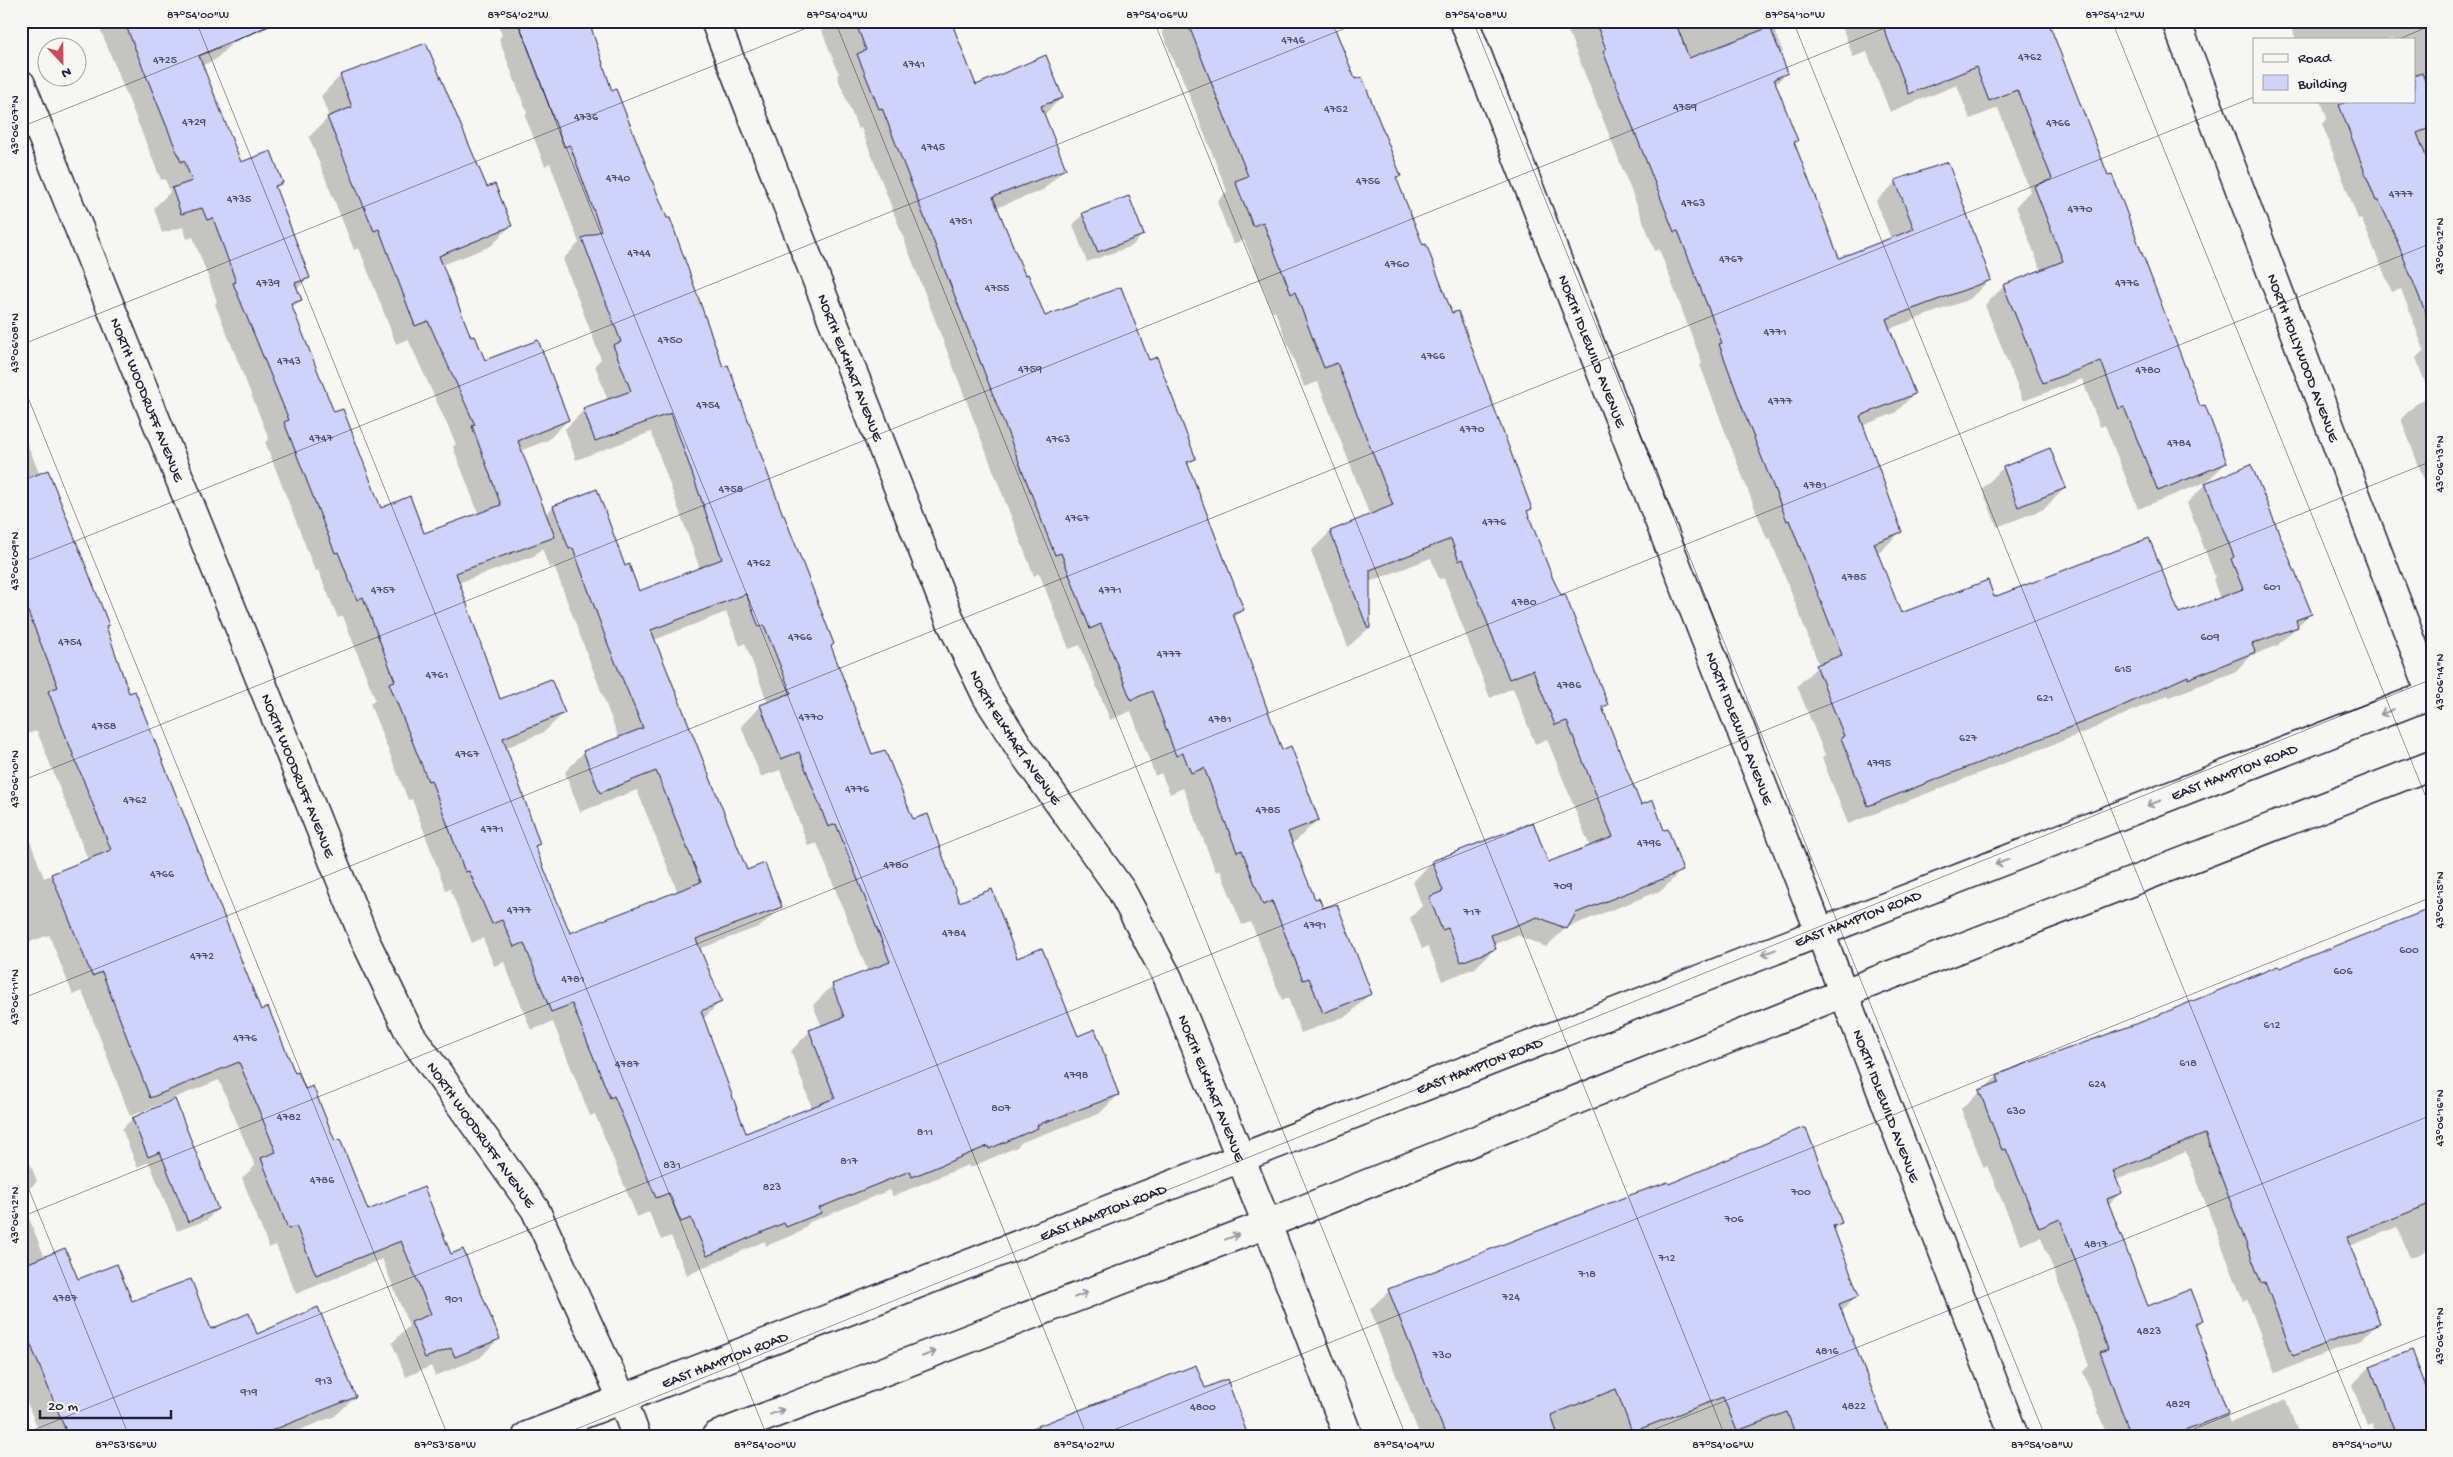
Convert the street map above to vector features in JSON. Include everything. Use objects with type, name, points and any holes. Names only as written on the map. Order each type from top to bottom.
[{"type":"street","name":"NORTH ELKHART AVENUE","points":[[715,21],[951,622],[992,704],[1021,750],[1121,890],[1168,978],[1241,1157],[1348,1436]]},
{"type":"street","name":"NORTH IDLEWILD AVENUE","points":[[1464,21],[1844,994],[2014,1436]]},
{"type":"street","name":"NORTH HOLLYWOOD AVENUE","points":[[2176,21],[2432,694]]},
{"type":"street","name":"NORTH WOODRUFF AVENUE","points":[[21,84],[365,940],[410,1034],[535,1208],[622,1398],[636,1436]]},
{"type":"street","name":"EAST HAMPTON ROAD","points":[[527,1436],[2432,694]]},
{"type":"street","points":[[716,1436],[1267,1224],[1844,994],[2432,765]]},
{"type":"building","points":[[124,21],[281,21],[199,56],[241,162],[271,151],[283,183],[275,186],[310,278],[295,283],[302,300],[291,304],[334,412],[343,409],[381,508],[410,496],[424,533],[501,505],[472,426],[475,425],[428,321],[415,326],[379,229],[374,231],[327,117],[352,107],[340,75],[426,43],[487,187],[495,184],[512,226],[439,256],[471,337],[475,336],[485,360],[538,340],[569,420],[518,441],[555,537],[456,573],[500,699],[551,679],[565,713],[503,738],[540,844],[535,846],[570,933],[701,882],[656,771],[600,793],[583,751],[643,728],[609,647],[573,548],[569,549],[553,506],[597,489],[625,566],[629,564],[639,591],[722,559],[671,413],[595,441],[583,408],[631,391],[613,345],[621,342],[582,238],[601,231],[570,145],[564,147],[518,21],[589,21],[612,91],[616,89],[667,218],[670,218],[723,367],[728,365],[783,515],[834,644],[831,646],[872,754],[885,750],[913,819],[928,814],[959,902],[992,889],[1017,958],[1042,948],[1078,1036],[1095,1029],[1119,1095],[1037,1125],[1038,1128],[989,1149],[988,1146],[912,1177],[910,1171],[819,1208],[821,1213],[786,1227],[784,1223],[707,1256],[691,1218],[681,1222],[669,1193],[656,1198],[614,1096],[610,1098],[572,1004],[551,1012],[524,943],[514,947],[502,920],[492,924],[469,871],[465,872],[431,780],[428,781],[389,683],[395,681],[363,597],[357,600],[338,552],[335,553],[284,422],[289,420],[233,283],[236,282],[213,218],[207,220],[202,208],[181,214],[172,188],[192,181],[184,160],[181,162]],"holes":[[[746,594],[759,627],[764,625],[791,693],[760,705],[781,759],[799,752],[828,827],[836,824],[890,962],[832,984],[844,1017],[809,1030],[835,1098],[746,1133],[701,1011],[722,1002],[696,939],[782,907],[765,863],[747,870],[651,630]]]},
{"type":"building","points":[[855,21],[951,21],[976,85],[1046,55],[1063,98],[1041,106],[1066,169],[993,197],[1025,275],[1028,274],[1045,316],[1121,287],[1149,360],[1157,357],[1196,459],[1187,462],[1244,610],[1233,614],[1282,750],[1291,746],[1319,820],[1288,832],[1315,899],[1319,898],[1323,908],[1337,904],[1372,994],[1323,1013],[1309,978],[1303,980],[1272,901],[1263,905],[1242,850],[1237,852],[1204,768],[1191,773],[1183,753],[1176,756],[1152,691],[1131,700],[1101,624],[1090,629],[1061,553],[1055,555],[882,108],[879,109],[857,54],[866,50]]},
{"type":"building","points":[[1187,21],[1332,21],[1355,79],[1362,77],[1401,176],[1396,177],[1423,245],[1426,244],[1452,313],[1458,311],[1532,509],[1527,511],[1553,579],[1561,595],[1565,594],[1608,705],[1602,707],[1641,805],[1653,800],[1664,830],[1668,829],[1683,871],[1576,913],[1567,929],[1538,917],[1491,935],[1496,949],[1461,962],[1448,928],[1442,930],[1429,897],[1443,891],[1432,861],[1533,822],[1548,862],[1613,837],[1567,721],[1555,725],[1533,670],[1509,679],[1463,559],[1459,561],[1451,539],[1370,570],[1370,628],[1368,629],[1330,531],[1393,505],[1337,363],[1324,368],[1295,292],[1291,294],[1263,222],[1253,226],[1235,181],[1248,176]]},
{"type":"building","points":[[1595,21],[1675,21],[1689,58],[1770,27],[1788,73],[1774,79],[1798,141],[1794,142],[1839,258],[1914,229],[1895,180],[1948,162],[1991,280],[1886,319],[1915,394],[1860,416],[1902,532],[1874,543],[1901,613],[1988,580],[1994,597],[2149,538],[2179,613],[2243,589],[2231,559],[2234,557],[2205,483],[2251,464],[2312,614],[2296,620],[2298,627],[2252,644],[2255,652],[2188,679],[2188,676],[2109,712],[1868,806],[1841,738],[1844,736],[1816,665],[1842,655],[1789,520],[1787,521],[1748,423],[1719,344],[1722,343],[1678,231],[1674,232],[1603,51],[1606,49]]},
{"type":"building","points":[[1881,21],[2048,21],[2108,175],[2112,174],[2200,406],[2205,405],[2227,463],[2158,491],[2124,407],[2119,409],[2101,361],[2043,383],[2003,285],[2063,261],[2034,186],[2052,179],[2017,90],[1989,101],[1976,67],[1909,94]]},
{"type":"building","points":[[2422,73],[2432,98],[2432,127],[2417,133],[2432,172],[2430,324],[2391,226],[2379,201],[2376,201],[2339,105],[2346,102],[2416,102],[2416,75]]},
{"type":"building","points":[[1129,196],[1144,235],[1098,252],[1082,213]]},
{"type":"building","points":[[2050,448],[2066,488],[2018,507],[2003,467]]},
{"type":"building","points":[[48,470],[109,625],[106,626],[129,693],[135,691],[261,1010],[268,1007],[295,1073],[298,1072],[305,1089],[313,1086],[335,1141],[340,1139],[368,1210],[424,1187],[451,1254],[463,1249],[500,1339],[455,1357],[451,1348],[425,1358],[411,1322],[431,1314],[401,1241],[316,1275],[296,1226],[288,1229],[261,1158],[276,1152],[239,1062],[150,1098],[102,972],[92,976],[51,874],[111,850],[48,691],[58,687],[21,594],[21,481]]},
{"type":"building","points":[[2432,908],[2432,1203],[2347,1237],[2380,1323],[2293,1356],[2265,1282],[2261,1283],[2205,1134],[2113,1171],[2122,1193],[2107,1199],[2148,1306],[2191,1289],[2203,1320],[2195,1323],[2228,1414],[2172,1436],[2131,1436],[2100,1352],[2108,1349],[2060,1219],[2039,1228],[2006,1149],[2002,1150],[1979,1090],[1999,1082],[1997,1075],[2144,1021],[2278,966],[2280,968]]},
{"type":"building","points":[[175,1099],[218,1209],[188,1222],[160,1152],[148,1157],[132,1118]]},
{"type":"building","points":[[1802,1128],[1806,1128],[1842,1223],[1833,1226],[1859,1296],[1839,1304],[1890,1436],[1796,1436],[1787,1412],[1737,1431],[1723,1397],[1632,1432],[1616,1389],[1551,1415],[1558,1436],[1446,1436],[1388,1289],[1633,1194],[1668,1182],[1669,1184]]},
{"type":"building","points":[[65,1248],[78,1279],[117,1264],[132,1301],[191,1279],[211,1329],[249,1313],[257,1334],[318,1307],[356,1397],[258,1436],[68,1436],[21,1321],[21,1266]]},
{"type":"building","points":[[2412,1350],[2432,1403],[2432,1436],[2396,1436],[2370,1366]]},
{"type":"building","points":[[1196,1365],[1205,1388],[1227,1379],[1248,1436],[1021,1436],[1020,1433]]}]
